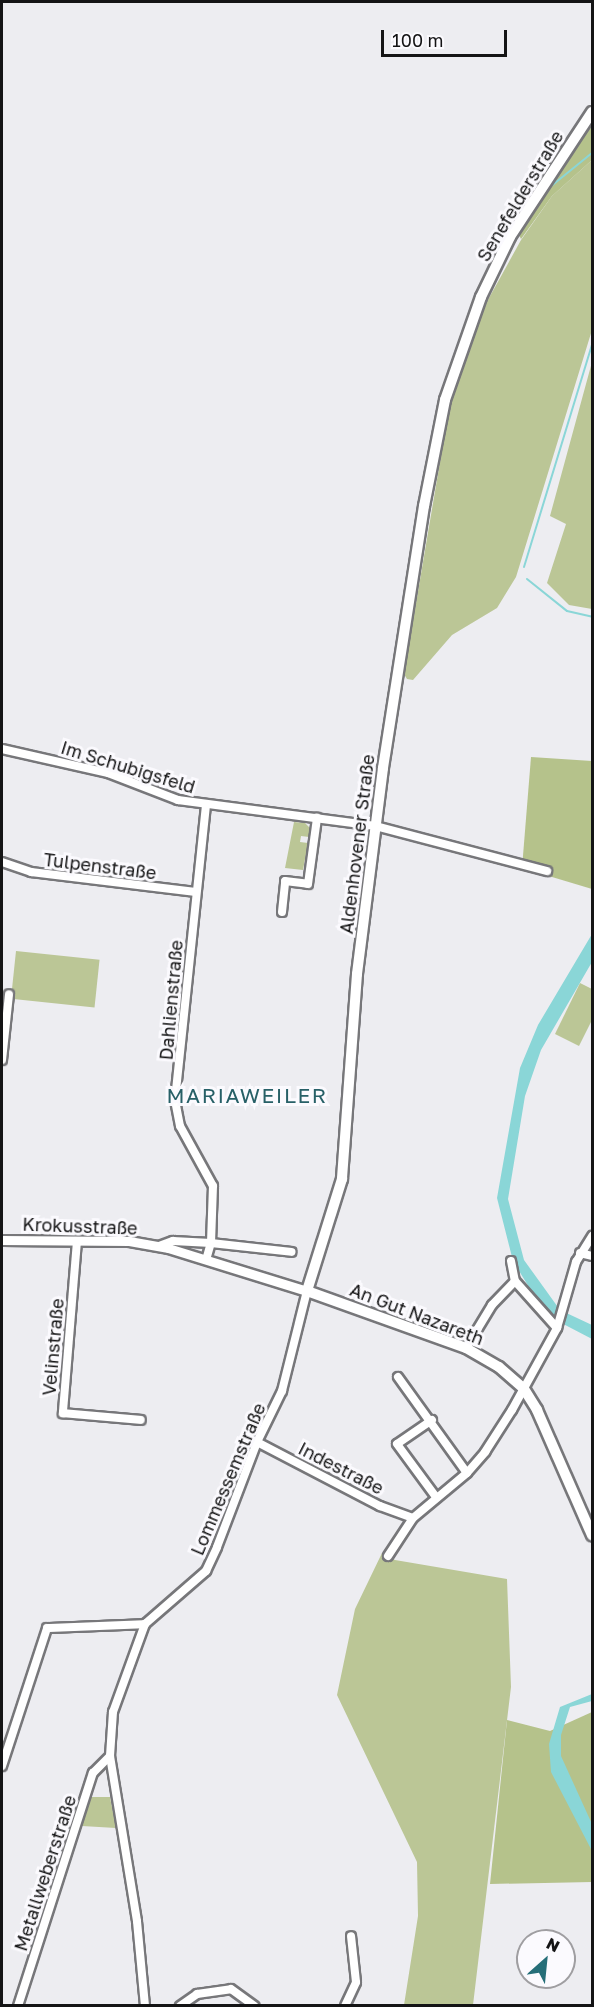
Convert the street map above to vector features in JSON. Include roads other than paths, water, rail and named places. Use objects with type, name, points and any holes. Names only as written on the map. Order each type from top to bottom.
[{"type":"main road","name":"Senefelderstraße","points":[[446,400],[481,297],[510,237],[592,112]]},
{"type":"main road","name":"Aldenhovener Straße","points":[[307,1291],[342,1179],[357,974],[375,826],[424,506],[446,400]]},
{"type":"main road","name":"An Gut Nazareth","points":[[307,1291],[466,1348],[499,1367],[524,1389],[537,1410],[589,1518],[592,1535]]},
{"type":"street","name":"Im Schubigsfeld","points":[[2,749],[108,773],[168,797],[206,806],[375,826],[547,871]]},
{"type":"street","name":"Dahlienstraße","points":[[206,806],[175,1100],[180,1126],[213,1186],[212,1243],[206,1260]]},
{"type":"street","points":[[282,912],[285,881],[308,884],[317,818]]},
{"type":"street","name":"Tulpenstraße","points":[[2,862],[31,872],[196,892]]},
{"type":"street","points":[[2,1060],[9,994]]},
{"type":"street","points":[[388,1556],[413,1518],[467,1473],[485,1452],[524,1389],[557,1326],[580,1253],[592,1236]]},
{"type":"street","name":"Krokusstraße","points":[[2,1240],[129,1241],[206,1260],[307,1291]]},
{"type":"street","name":"Krokusstraße","points":[[158,1247],[173,1241],[292,1252]]},
{"type":"street","name":"Velinstraße","points":[[76,1242],[63,1413],[141,1420]]},
{"type":"street","points":[[580,1253],[592,1256]]},
{"type":"street","points":[[511,1261],[515,1281],[557,1326]]},
{"type":"street","points":[[466,1348],[492,1305],[515,1281]]},
{"type":"street","name":"Lommessemstraße","points":[[145,2006],[136,1920],[110,1756],[113,1712],[145,1624],[206,1571],[257,1442],[282,1391],[307,1291]]},
{"type":"street","points":[[398,1377],[432,1420],[467,1473]]},
{"type":"street","points":[[432,1420],[397,1444],[436,1497]]},
{"type":"street","name":"Indestraße","points":[[257,1442],[380,1506],[413,1518]]},
{"type":"street","points":[[2,1766],[47,1628],[145,1624]]},
{"type":"street","name":"Metallweberstraße","points":[[18,2006],[93,1773],[110,1756]]},
{"type":"street","points":[[345,2006],[356,1982],[351,1936]]},
{"type":"street","points":[[180,2006],[197,1994],[231,1989],[254,2006]]},
{"type":"water","points":[[592,934],[592,962],[541,1050],[525,1096],[508,1199],[524,1260],[560,1310],[592,1325],[592,1339],[546,1315],[513,1261],[497,1198],[520,1068],[538,1025]]},
{"type":"water","points":[[592,1694],[592,1701],[570,1707],[561,1735],[561,1756],[592,1824],[592,1851],[551,1772],[549,1744],[560,1707]]},
{"type":"waterway","points":[[550,187],[592,153]]},
{"type":"waterway","points":[[524,567],[592,344]]},
{"type":"waterway","points":[[527,579],[567,611],[592,617]]},
{"type":"district","name":"MARIAWEILER","points":[[247,1095]]}]
